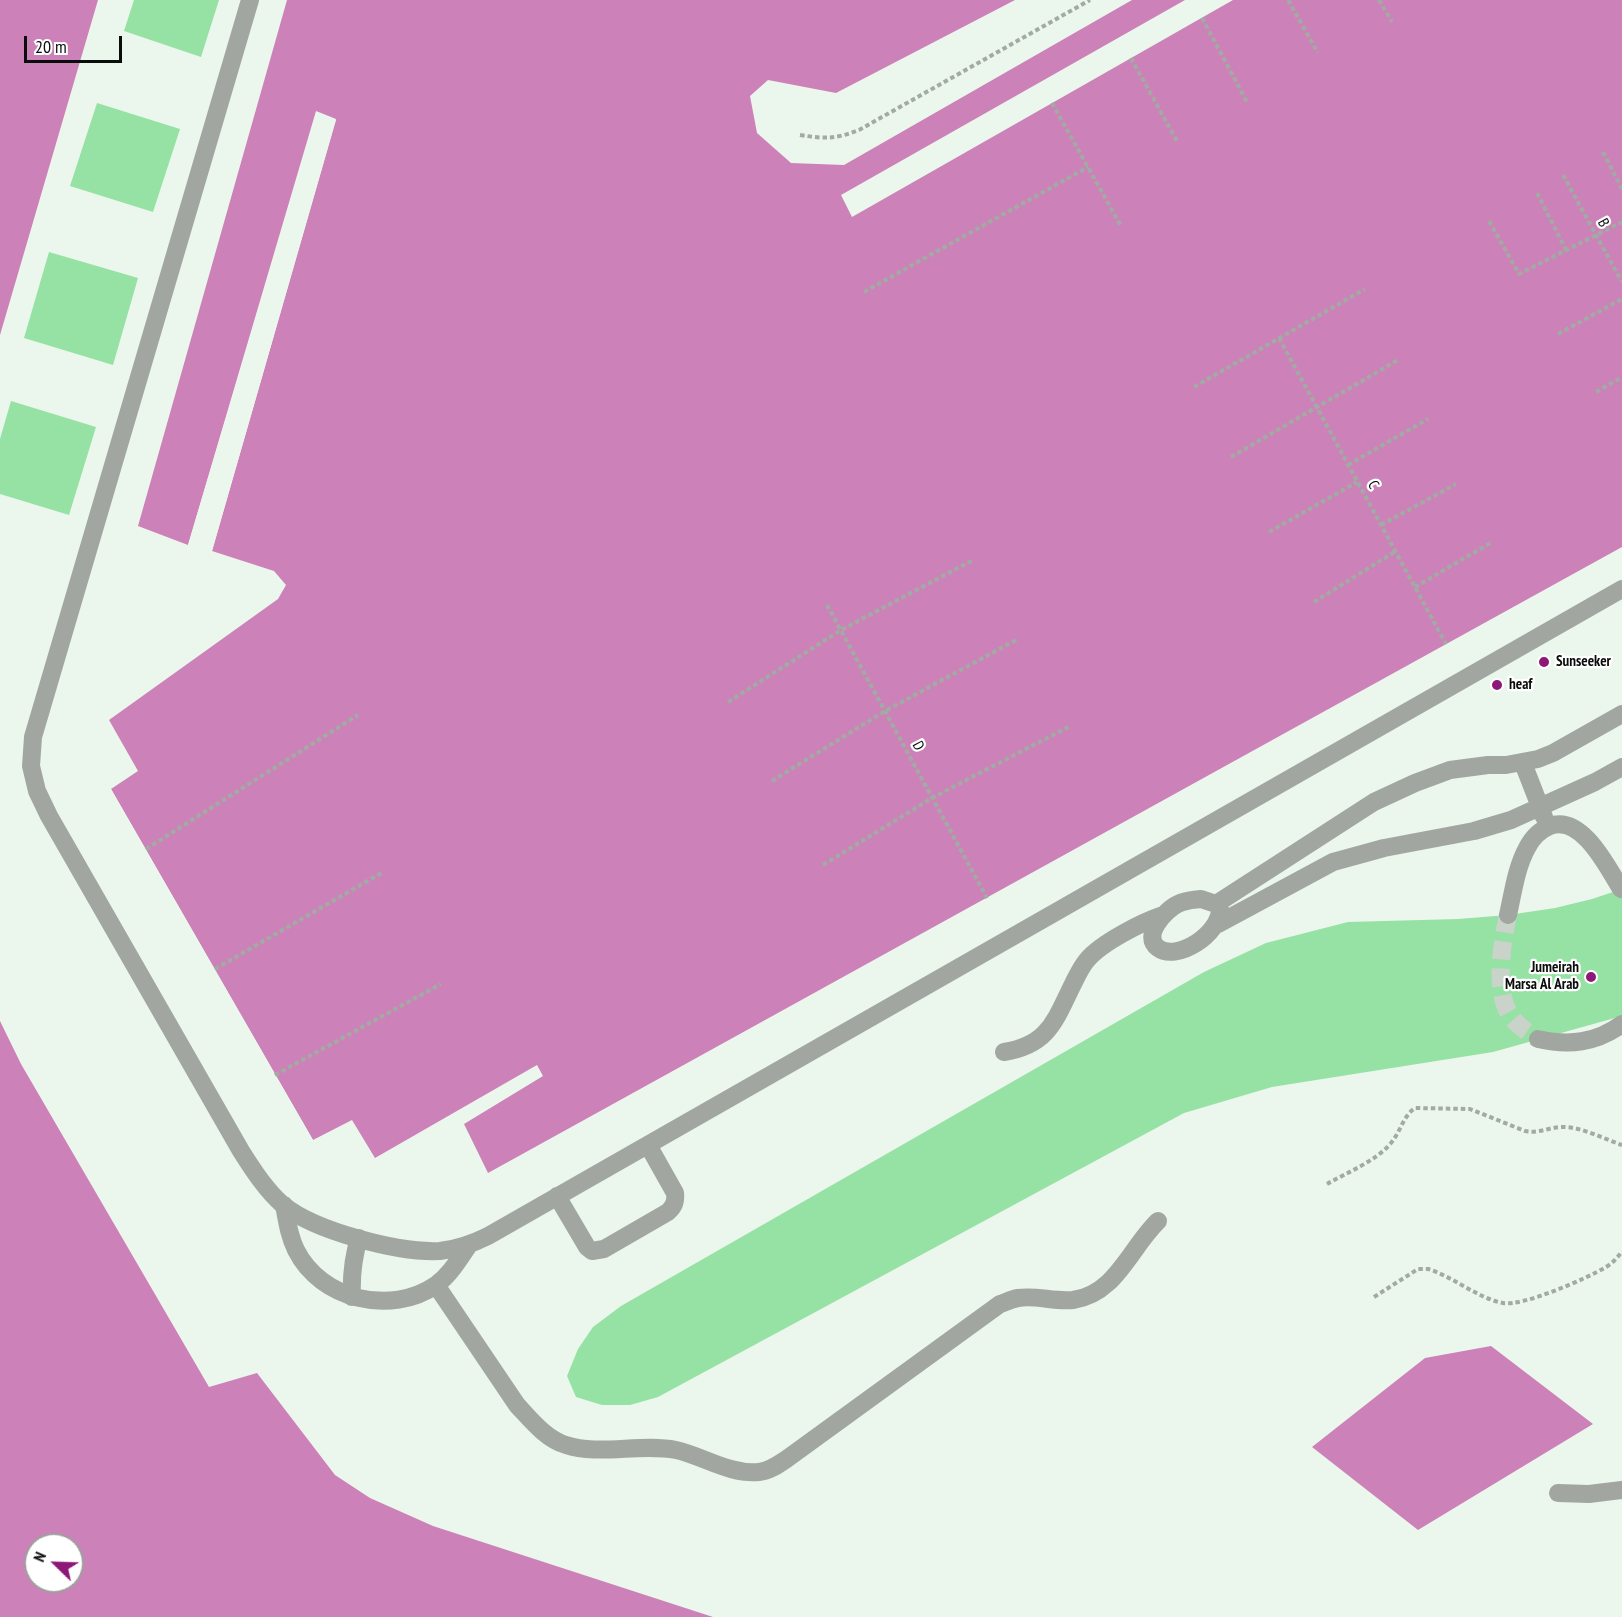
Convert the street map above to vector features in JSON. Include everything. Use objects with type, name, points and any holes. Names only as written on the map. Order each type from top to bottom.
[{"type":"lane","points":[[249,0],[33,737],[31,766],[37,791],[49,816],[257,1176],[284,1205],[332,1231],[418,1250],[440,1251],[469,1245],[1622,589]]},
{"type":"lane","points":[[1216,904],[1374,802],[1414,783],[1450,770],[1522,763],[1553,753],[1622,714]]},
{"type":"lane","points":[[1522,763],[1547,827]]},
{"type":"lane","points":[[1163,915],[1153,933],[1153,942],[1156,947],[1164,951],[1171,951],[1199,942],[1218,924],[1333,862],[1384,848],[1474,831],[1511,820],[1622,767]]},
{"type":"lane","points":[[1508,915],[1527,848],[1536,835],[1547,827],[1557,824],[1568,825],[1579,832],[1596,849],[1621,889]]},
{"type":"lane","points":[[1004,1052],[1031,1045],[1044,1035],[1063,1007],[1079,971],[1092,954],[1133,928],[1163,915],[1179,903],[1201,899],[1216,904],[1220,909],[1218,924]]},
{"type":"lane","points":[[1538,1039],[1555,1043],[1590,1041],[1606,1035],[1622,1024]]},
{"type":"lane","points":[[557,1196],[587,1247],[592,1251],[604,1249],[668,1212],[673,1206],[675,1193],[648,1145]]},
{"type":"lane","points":[[284,1205],[297,1252],[311,1272],[330,1287],[352,1297],[381,1302],[409,1298],[436,1285],[450,1273],[469,1245]]},
{"type":"lane","points":[[436,1285],[517,1405],[548,1435],[563,1444],[578,1449],[675,1450],[740,1470],[760,1472],[788,1458],[1000,1304],[1016,1298],[1058,1300],[1090,1296],[1117,1273],[1144,1234],[1158,1221]]},
{"type":"lane","points":[[352,1297],[352,1267],[359,1238]]},
{"type":"lane","points":[[1558,1493],[1589,1494],[1622,1490]]},
{"type":"path","points":[[800,135],[822,139],[840,138],[859,130],[1090,0]]},
{"type":"path","points":[[1288,0],[1318,53]]},
{"type":"path","points":[[1379,0],[1392,22]]},
{"type":"path","points":[[1202,18],[1248,104]]},
{"type":"path","points":[[1131,58],[1178,143]]},
{"type":"path","points":[[1052,103],[1121,226]]},
{"type":"path","points":[[1603,152],[1622,189]]},
{"type":"path","points":[[864,292],[1088,167]]},
{"type":"path","name":"B","points":[[1563,175],[1622,282]]},
{"type":"path","points":[[1537,193],[1566,250]]},
{"type":"path","points":[[1489,221],[1519,274],[1622,222]]},
{"type":"path","points":[[1194,387],[1365,289]]},
{"type":"path","points":[[1558,334],[1622,299]]},
{"type":"path","name":"C","points":[[1279,338],[1446,644]]},
{"type":"path","points":[[1231,457],[1398,360]]},
{"type":"path","points":[[1596,392],[1622,377]]},
{"type":"path","points":[[1348,465],[1428,419]]},
{"type":"path","points":[[1269,532],[1358,482]]},
{"type":"path","points":[[1381,525],[1456,484]]},
{"type":"path","points":[[1415,587],[1492,542]]},
{"type":"path","points":[[1314,602],[1396,551]]},
{"type":"path","points":[[728,702],[841,630],[974,560]]},
{"type":"path","name":"D","points":[[827,605],[987,898]]},
{"type":"path","points":[[772,781],[885,711],[1018,639]]},
{"type":"path","points":[[146,849],[358,715]]},
{"type":"path","points":[[823,865],[932,798],[1070,726]]},
{"type":"path","points":[[214,969],[383,872]]},
{"type":"path","points":[[275,1075],[441,984]]},
{"type":"path","points":[[1327,1184],[1381,1152],[1391,1143],[1405,1118],[1415,1108],[1470,1109],[1533,1133],[1556,1127],[1570,1128],[1622,1145]]},
{"type":"path","points":[[1374,1297],[1418,1269],[1428,1269],[1488,1298],[1514,1304],[1527,1301],[1601,1270],[1616,1260],[1622,1251]]},
{"type":"shaded area","points":[[0,0],[98,0],[0,335]]},
{"type":"shaded area","points":[[287,0],[1015,0],[836,93],[768,80],[750,96],[757,133],[791,163],[844,165],[1132,0],[1622,0],[1622,547],[488,1173],[464,1124],[543,1076],[537,1065],[375,1158],[352,1120],[313,1140],[111,789],[138,771],[109,720],[278,599],[286,585],[274,571],[212,551],[336,120],[317,112],[188,545],[138,526]]},
{"type":"shaded area","points":[[0,1021],[21,1064],[209,1387],[257,1373],[335,1475],[370,1498],[433,1526],[713,1617],[0,1617]]},
{"type":"shaded area","points":[[1491,1346],[1593,1424],[1418,1530],[1312,1447],[1425,1358]]},
{"type":"pier","points":[[1185,0],[1233,0],[852,217],[841,195]]},
{"type":"pier","points":[[316,111],[336,119],[212,551],[209,550],[333,121],[318,115],[191,546],[188,545]]},
{"type":"pier","points":[[111,789],[313,1140],[310,1141],[273,1077],[108,790]]},
{"type":"building","points":[[134,0],[219,0],[201,57],[124,31]]},
{"type":"building","points":[[97,103],[180,129],[153,212],[70,186]]},
{"type":"building","points":[[49,252],[138,278],[113,365],[24,338]]},
{"type":"building","points":[[11,401],[96,427],[69,515],[0,494],[0,439]]},
{"type":"building","points":[[1622,889],[1622,1016],[1493,1052],[1272,1087],[1184,1113],[658,1397],[630,1405],[602,1405],[576,1397],[567,1376],[578,1349],[593,1327],[621,1306],[1204,972],[1266,943],[1348,922],[1458,919],[1508,915],[1555,908]]},
{"type":"tunnel","points":[[1508,915],[1501,968],[1503,996],[1512,1018],[1538,1039]]},
{"type":"place","name":"Sunseeker","points":[[1544,662]]},
{"type":"place","name":"heaf","points":[[1497,685]]},
{"type":"place","name":"Jumeirah Marsa Al Arab","points":[[1591,977]]}]
